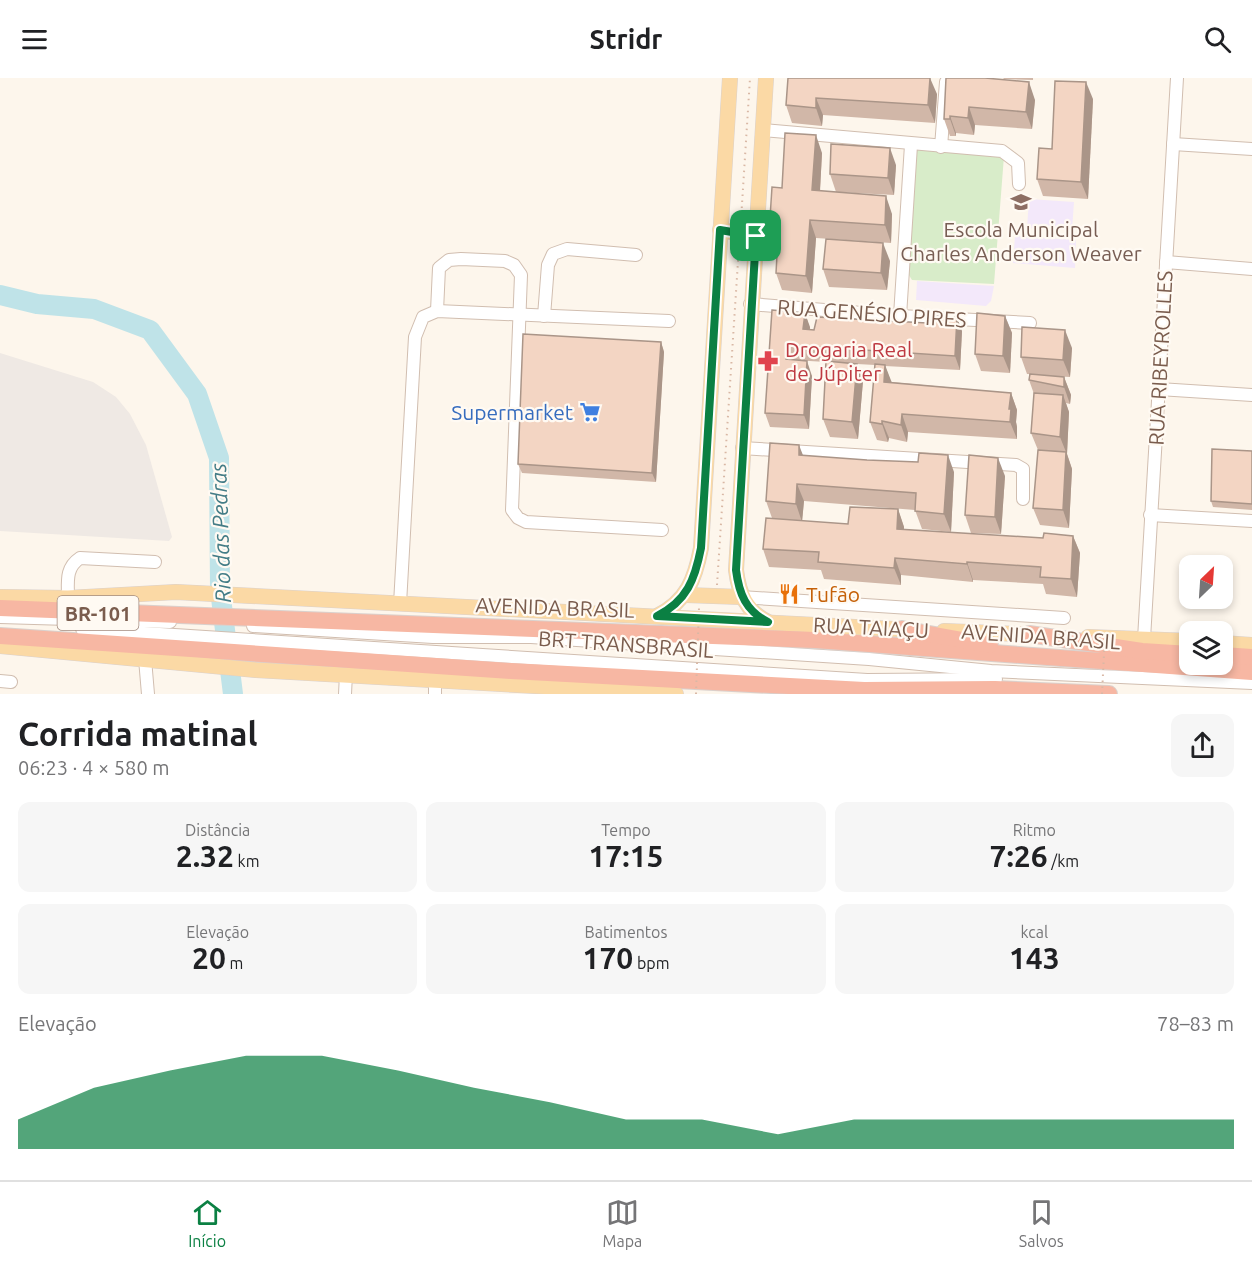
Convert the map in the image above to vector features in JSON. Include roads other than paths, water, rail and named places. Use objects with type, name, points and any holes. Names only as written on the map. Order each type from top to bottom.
[{"type":"highway","name":"AVENIDA BRASIL","points":[[0,608],[196,619],[815,640],[1252,672]]},
{"type":"highway","points":[[902,629],[1137,665]]},
{"type":"highway","name":"AVENIDA BRASIL","points":[[1029,634],[1142,651],[1179,653]]},
{"type":"highway","name":"BR-101","points":[[0,636],[256,655],[864,690],[994,689],[1109,694]]},
{"type":"highway","points":[[1233,656],[1252,657]]},
{"type":"main road","points":[[657,616],[677,604],[686,595],[694,577],[701,548],[730,78]]},
{"type":"main road","points":[[766,78],[750,304],[736,570],[741,597],[749,609],[768,622]]},
{"type":"main road","points":[[720,230],[756,236]]},
{"type":"main road","name":"AVENIDA BRASIL","points":[[0,597],[68,598],[155,592],[195,593],[768,622]]},
{"type":"main road","points":[[686,595],[741,597]]},
{"type":"main road","name":"RUA TAIAÇU","points":[[768,622],[1179,641]]},
{"type":"main road","points":[[1233,644],[1252,645]]},
{"type":"main road","points":[[0,646],[145,659],[194,651]]},
{"type":"main road","points":[[256,655],[346,674],[435,688],[676,694]]},
{"type":"street","name":"RUA RIBEYROLLES","points":[[1144,639],[1177,78]]},
{"type":"street","points":[[941,147],[946,82]]},
{"type":"street","points":[[763,130],[911,145],[1002,151],[1018,163],[1018,184]]},
{"type":"street","points":[[1173,144],[1252,149]]},
{"type":"street","points":[[900,316],[911,145]]},
{"type":"street","points":[[544,316],[548,265],[553,255],[567,249],[636,255]]},
{"type":"street","points":[[437,311],[439,268],[449,260],[505,261],[514,265],[521,275],[512,510],[518,518],[526,522],[662,530]]},
{"type":"street","points":[[1166,262],[1252,269]]},
{"type":"street","name":"RUA GENÉSIO PIRES","points":[[750,304],[900,316],[1030,323]]},
{"type":"street","points":[[400,604],[415,337],[423,317],[437,311],[669,321]]},
{"type":"street","points":[[1159,389],[1252,394]]},
{"type":"street","points":[[742,447],[1016,465],[1025,474],[1023,499]]},
{"type":"street","points":[[1150,515],[1252,521]]},
{"type":"street","points":[[68,598],[68,574],[72,563],[80,558],[154,562]]},
{"type":"street","points":[[741,597],[1064,618]]},
{"type":"street","points":[[0,617],[91,622],[196,619]]},
{"type":"street","name":"BRT TRANSBRASIL","points":[[250,621],[433,638],[531,637],[869,659],[991,671],[1252,683]]},
{"type":"street","points":[[0,625],[194,651]]},
{"type":"street","name":"BRT TRANSBRASIL","points":[[256,655],[867,680],[985,678],[1252,690]]},
{"type":"street","points":[[145,659],[148,694]]},
{"type":"street","points":[[345,694],[346,674]]},
{"type":"waterway","name":"Rio das Pedras","points":[[0,295],[37,304],[94,309],[150,330],[197,394],[219,458],[220,590],[233,694]]},
{"type":"place","name":"Escola Municipal Charles Anderson Weaver","points":[[1021,202]]},
{"type":"place","name":"Drogaria Real de Júpiter","points":[[768,361]]},
{"type":"place","name":"Supermarket","points":[[590,412]]},
{"type":"place","name":"Tufão","points":[[789,594]]}]
